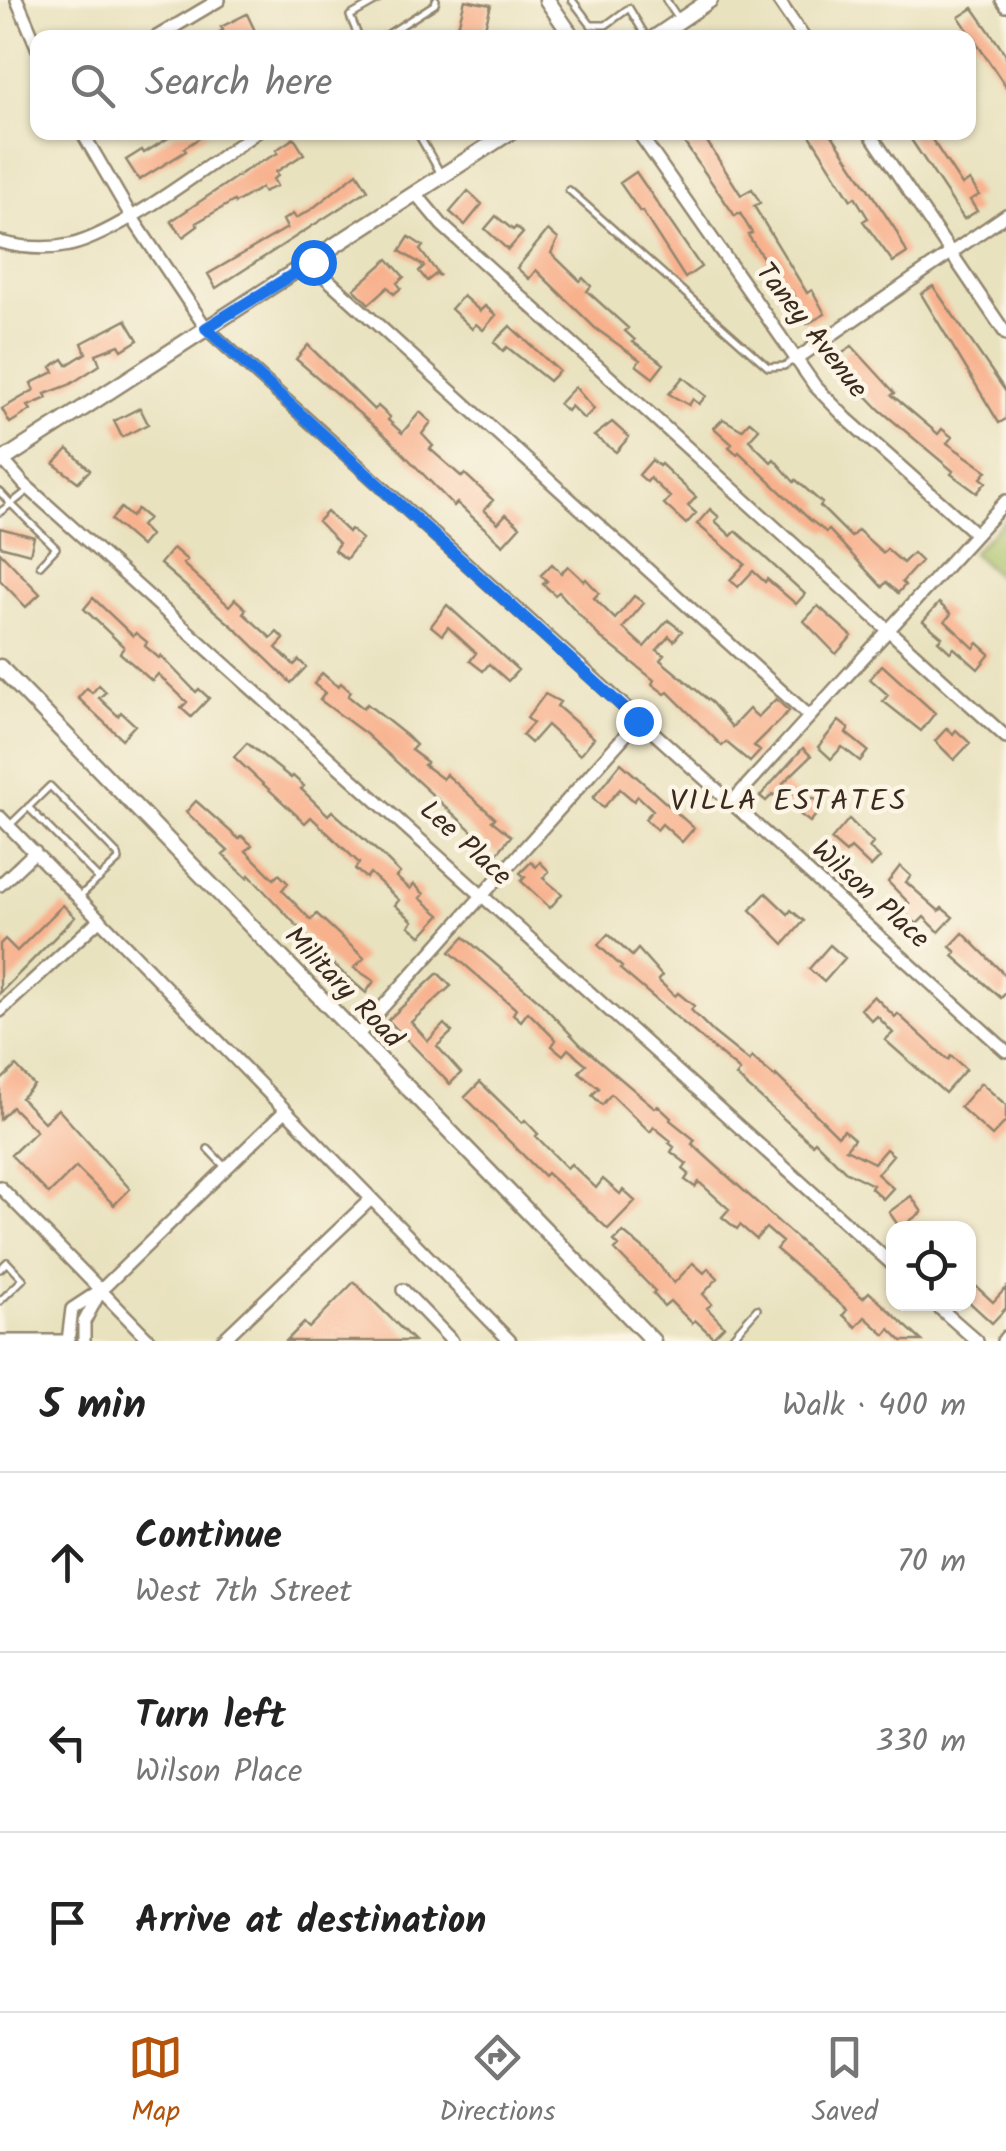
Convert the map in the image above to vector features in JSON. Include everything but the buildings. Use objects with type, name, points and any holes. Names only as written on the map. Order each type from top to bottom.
[{"type":"street","points":[[16,0],[30,31]]},
{"type":"street","points":[[168,30],[219,0]]},
{"type":"street","points":[[547,0],[568,30]]},
{"type":"street","points":[[664,30],[710,0]]},
{"type":"street","points":[[778,0],[799,30]]},
{"type":"street","name":"Wilson Place","points":[[87,140],[131,216],[206,328],[1006,1050]]},
{"type":"street","points":[[0,242],[35,248],[74,244],[131,216],[245,140]]},
{"type":"street","points":[[1,459],[498,140]]},
{"type":"street","name":"Taney Avenue","points":[[644,140],[795,360],[846,419],[975,534]]},
{"type":"street","points":[[874,140],[1006,334]]},
{"type":"street","points":[[416,194],[442,225],[1006,736]]},
{"type":"street","points":[[795,360],[1006,215]]},
{"type":"street","points":[[313,262],[809,716]]},
{"type":"street","name":"Lee Place","points":[[1,459],[30,490],[886,1259]]},
{"type":"street","points":[[731,803],[1006,500]]},
{"type":"street","name":"Military Road","points":[[0,667],[653,1341]]},
{"type":"street","points":[[356,1037],[638,721]]},
{"type":"street","points":[[5,821],[510,1341]]},
{"type":"street","points":[[0,885],[36,852]]},
{"type":"street","points":[[0,1011],[100,919]]},
{"type":"street","points":[[0,1340],[66,1341],[72,1309],[101,1290],[286,1112]]},
{"type":"street","points":[[0,1186],[150,1341]]},
{"type":"street","points":[[222,1341],[371,1199]]},
{"type":"street","points":[[84,1341],[84,1322],[101,1290]]},
{"type":"street","points":[[403,1290],[452,1341]]},
{"type":"street","points":[[943,1311],[977,1341]]},
{"type":"lane","points":[[356,30],[350,16],[378,0]]},
{"type":"lane","points":[[394,30],[436,0]]},
{"type":"lane","points":[[574,0],[591,25],[601,26],[629,8],[645,30]]},
{"type":"lane","points":[[666,0],[680,20]]},
{"type":"lane","points":[[421,140],[442,177]]},
{"type":"lane","points":[[569,190],[768,367],[784,366],[795,360]]},
{"type":"lane","points":[[0,512],[30,490]]},
{"type":"lane","points":[[0,492],[56,548],[40,565]]},
{"type":"lane","points":[[5,821],[28,807],[50,786],[118,855],[119,860],[78,898]]},
{"type":"lane","points":[[28,807],[99,878]]},
{"type":"lane","points":[[208,1149],[226,1168]]},
{"type":"lane","points":[[0,1269],[7,1262],[23,1280],[0,1301]]},
{"type":"lane","points":[[728,1341],[757,1309]]},
{"type":"green space","points":[[1006,519],[1006,583],[972,553]]},
{"type":"district","name":"VILLA ESTATES","points":[[789,802]]},
{"type":"route","points":[[313,262],[206,328],[638,721]]}]
